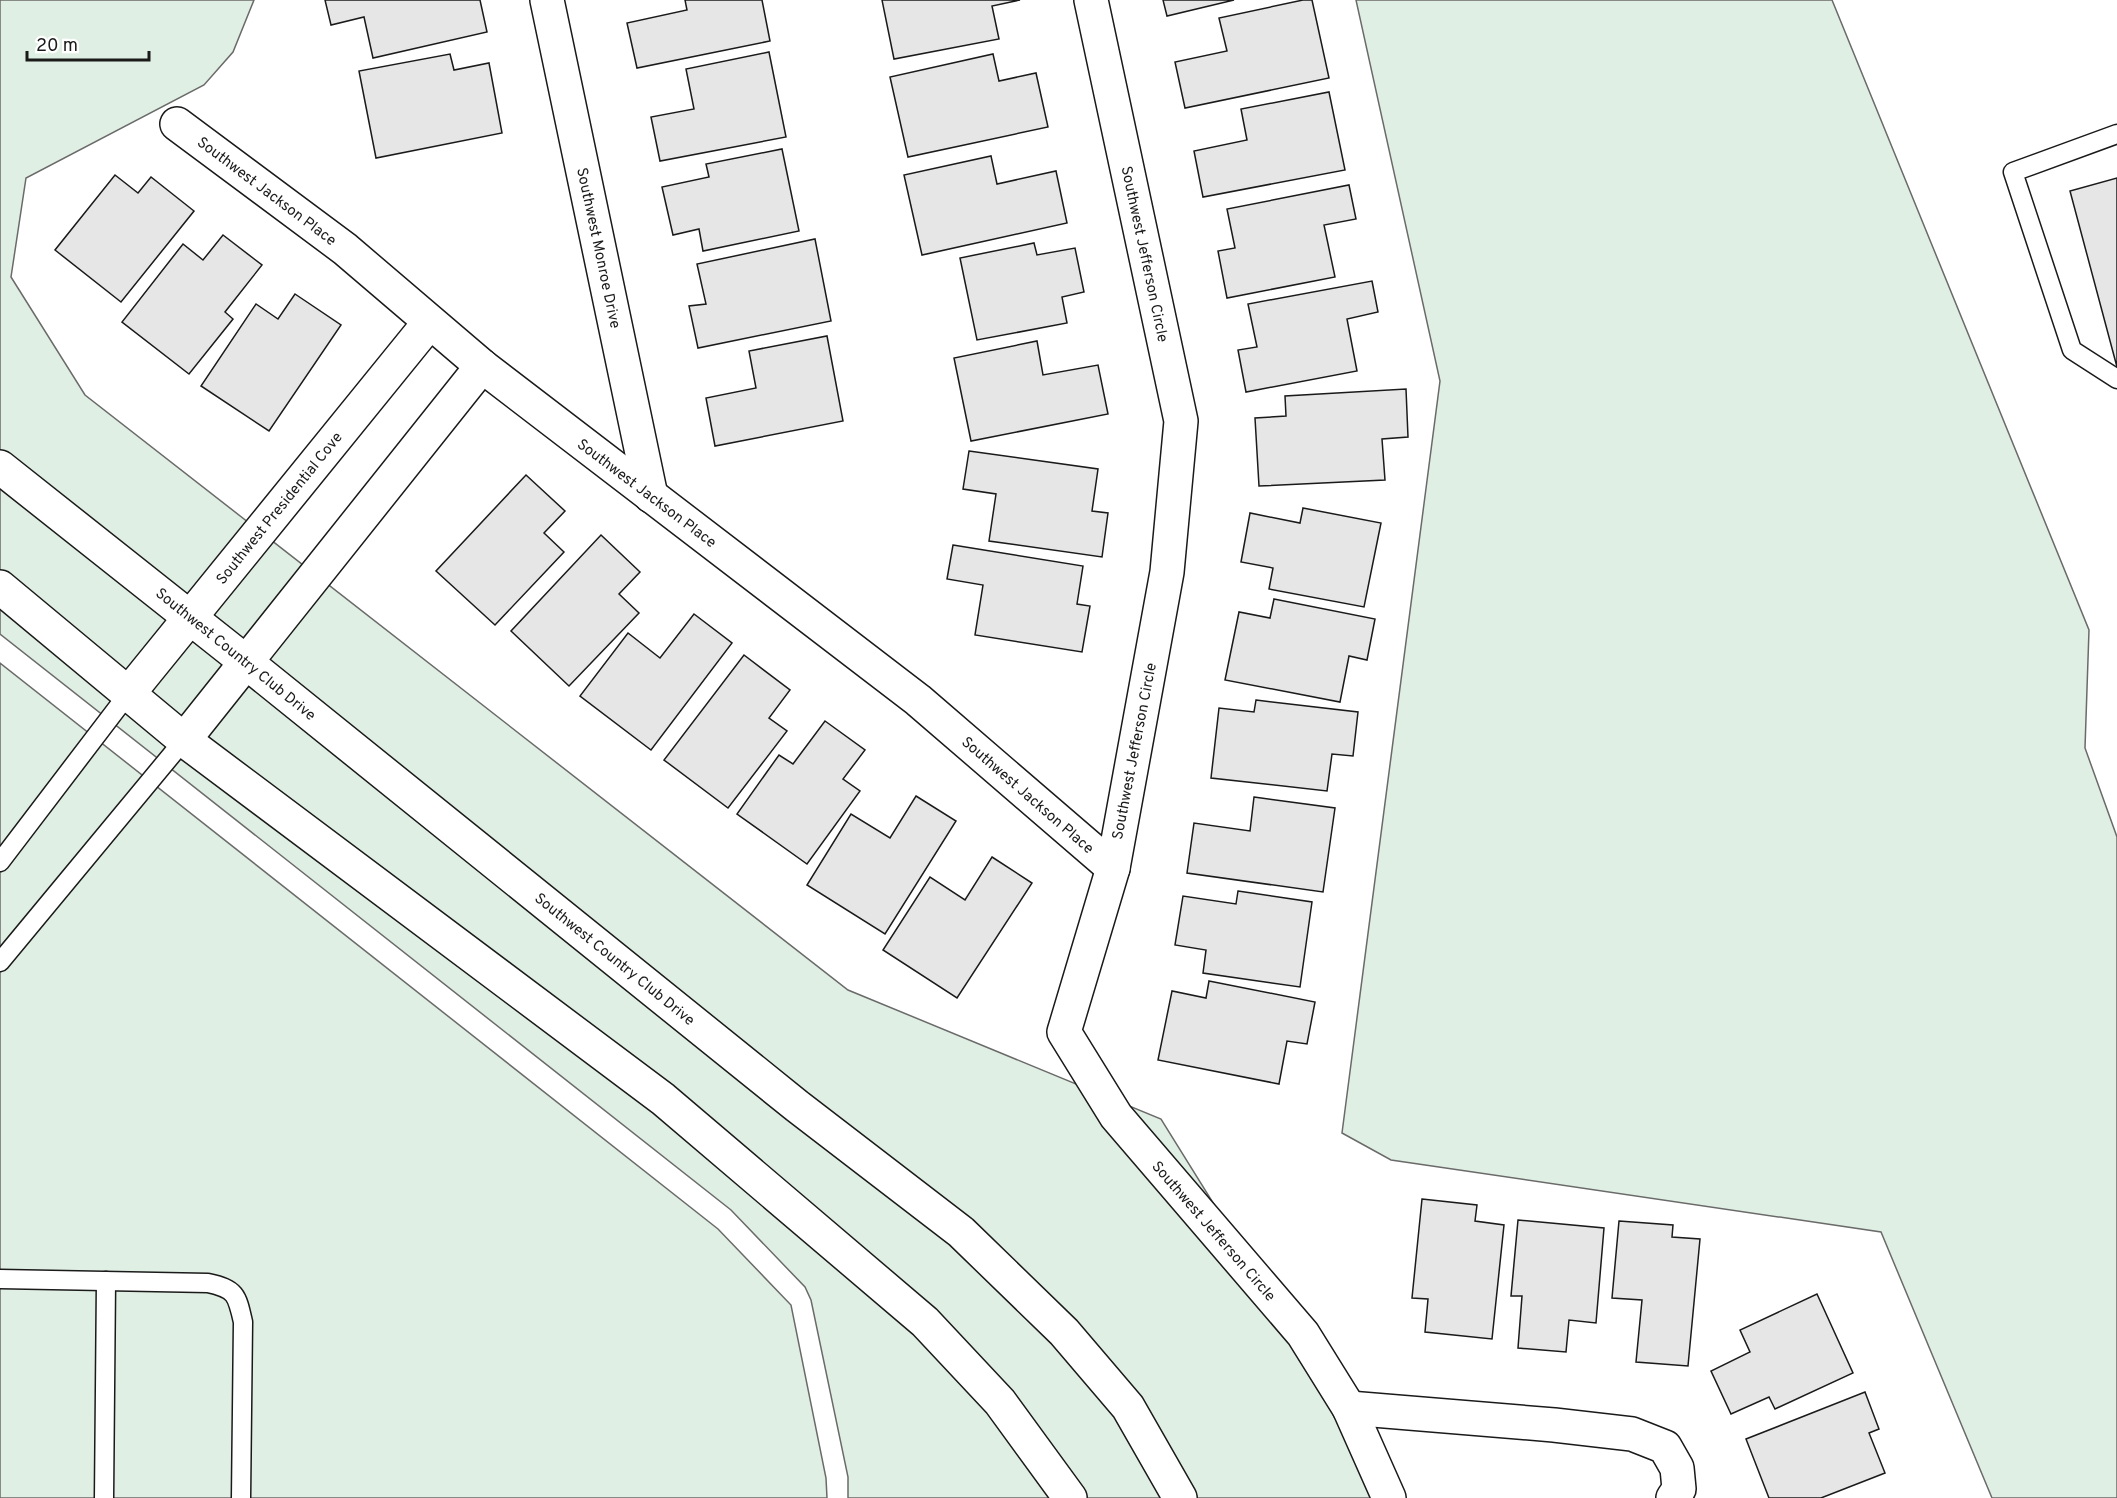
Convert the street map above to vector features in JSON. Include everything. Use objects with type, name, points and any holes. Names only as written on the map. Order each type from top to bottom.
[{"type":"street","name":"Southwest Monroe Drive","points":[[547,0],[651,496]]},
{"type":"street","name":"Southwest Jefferson Circle","points":[[1091,0],[1181,421],[1167,572],[1113,868],[1064,1032],[1116,1116],[1303,1334],[1349,1408],[1389,1498]]},
{"type":"street","name":"Southwest Jackson Place","points":[[177,124],[345,249],[482,366],[918,700],[1113,868]]},
{"type":"street","name":"Southwest Presidential Cove","points":[[128,694],[429,322]]},
{"type":"street","points":[[184,740],[482,366]]},
{"type":"street","name":"Southwest Country Club Drive","points":[[0,467],[190,617],[797,1106],[961,1232],[1064,1332],[1128,1407],[1180,1498]]},
{"type":"street","points":[[0,587],[184,740],[663,1099],[925,1322],[1000,1402],[1070,1498]]},
{"type":"street","points":[[1349,1408],[1632,1434],[1665,1447],[1677,1468],[1679,1489],[1673,1498]]},
{"type":"lane","points":[[2117,134],[2013,172],[2072,350],[2117,379]]},
{"type":"lane","points":[[0,862],[128,694]]},
{"type":"lane","points":[[0,962],[184,740]]},
{"type":"lane","points":[[0,1279],[208,1283],[226,1287],[238,1300],[243,1322],[241,1498]]},
{"type":"lane","points":[[104,1498],[106,1281]]},
{"type":"green space","points":[[0,0],[254,0],[233,52],[204,85],[26,178],[11,277],[85,395],[848,990],[1161,1119],[1294,1333],[1390,1498],[848,1498],[848,1477],[811,1300],[805,1287],[731,1210],[0,634]]},
{"type":"green space","points":[[1356,0],[1832,0],[2089,630],[2085,748],[2117,837],[2117,1498],[1992,1498],[1881,1232],[1391,1160],[1342,1133],[1440,381]]},
{"type":"green space","points":[[0,663],[718,1229],[791,1305],[826,1478],[827,1498],[0,1498]]},
{"type":"building","points":[[325,0],[480,0],[487,32],[373,58],[364,17],[331,25]]},
{"type":"building","points":[[685,0],[762,0],[770,41],[637,68],[627,23],[687,10]]},
{"type":"building","points":[[882,0],[1020,0],[992,6],[999,39],[894,59]]},
{"type":"building","points":[[1163,0],[1234,0],[1167,16]]},
{"type":"building","points":[[1312,0],[1329,78],[1185,108],[1175,62],[1227,51],[1219,18]]},
{"type":"building","points":[[769,52],[786,137],[660,161],[651,117],[694,109],[686,69]]},
{"type":"building","points":[[450,54],[454,70],[489,63],[502,133],[376,158],[359,71]]},
{"type":"building","points":[[993,54],[999,81],[1036,73],[1048,127],[908,157],[890,77]]},
{"type":"building","points":[[1329,92],[1345,170],[1203,197],[1194,151],[1247,140],[1241,109]]},
{"type":"building","points":[[782,149],[799,231],[703,251],[699,229],[673,235],[662,187],[709,177],[706,164]]},
{"type":"building","points":[[991,156],[997,184],[1056,171],[1067,223],[922,255],[904,175]]},
{"type":"building","points":[[115,175],[138,193],[151,177],[194,211],[121,302],[55,250]]},
{"type":"building","points":[[2117,178],[2117,367],[2070,191]]},
{"type":"building","points":[[1349,185],[1356,219],[1324,225],[1335,277],[1227,298],[1218,251],[1235,248],[1227,209]]},
{"type":"building","points":[[223,235],[262,265],[225,312],[233,319],[189,374],[122,322],[183,244],[203,260]]},
{"type":"building","points":[[815,239],[831,321],[698,348],[689,306],[706,304],[697,264]]},
{"type":"building","points":[[1034,243],[1037,255],[1075,248],[1084,292],[1062,297],[1067,323],[977,340],[960,258]]},
{"type":"building","points":[[1372,281],[1378,312],[1347,319],[1357,371],[1246,392],[1238,350],[1257,347],[1248,304]]},
{"type":"building","points":[[295,294],[341,325],[269,431],[201,386],[256,304],[278,319]]},
{"type":"building","points":[[827,336],[843,421],[715,446],[706,398],[756,388],[749,351]]},
{"type":"building","points":[[1037,341],[1043,375],[1098,365],[1108,414],[971,441],[954,358]]},
{"type":"building","points":[[1406,389],[1408,437],[1382,439],[1385,480],[1259,486],[1255,418],[1286,416],[1285,396]]},
{"type":"building","points":[[969,451],[1098,469],[1092,511],[1108,513],[1102,557],[989,541],[996,494],[963,489]]},
{"type":"building","points":[[526,475],[565,511],[544,533],[564,552],[495,625],[436,571]]},
{"type":"building","points":[[1303,508],[1381,523],[1364,607],[1269,589],[1273,568],[1241,562],[1250,513],[1300,523]]},
{"type":"building","points":[[601,535],[640,572],[619,594],[639,613],[569,686],[511,631]]},
{"type":"building","points":[[953,545],[1083,566],[1077,604],[1090,606],[1082,652],[975,635],[983,585],[947,579]]},
{"type":"building","points":[[1274,599],[1375,619],[1367,660],[1349,656],[1340,702],[1225,680],[1239,612],[1270,618]]},
{"type":"building","points":[[694,614],[732,643],[651,750],[580,696],[628,633],[660,658]]},
{"type":"building","points":[[744,655],[790,690],[769,718],[787,731],[728,808],[664,760]]},
{"type":"building","points":[[1256,700],[1358,712],[1353,756],[1332,754],[1327,791],[1211,778],[1219,708],[1254,712]]},
{"type":"building","points":[[825,721],[865,750],[843,779],[860,791],[807,864],[737,814],[779,755],[793,764]]},
{"type":"building","points":[[916,796],[956,821],[885,934],[807,885],[851,814],[890,838]]},
{"type":"building","points":[[1254,797],[1335,808],[1323,892],[1187,873],[1194,823],[1250,831]]},
{"type":"building","points":[[992,857],[1032,883],[957,998],[883,950],[930,877],[965,900]]},
{"type":"building","points":[[1238,891],[1312,902],[1300,987],[1203,973],[1206,950],[1175,945],[1183,896],[1236,904]]},
{"type":"building","points":[[1209,981],[1315,1002],[1307,1044],[1287,1041],[1279,1084],[1158,1060],[1172,991],[1206,998]]},
{"type":"building","points":[[1422,1199],[1477,1205],[1475,1221],[1504,1225],[1492,1339],[1425,1332],[1428,1299],[1412,1298]]},
{"type":"building","points":[[1518,1220],[1604,1228],[1596,1323],[1569,1320],[1566,1352],[1518,1348],[1522,1296],[1511,1296]]},
{"type":"building","points":[[1619,1221],[1673,1225],[1672,1237],[1700,1239],[1688,1366],[1636,1362],[1642,1300],[1612,1298]]},
{"type":"building","points":[[1817,1294],[1853,1373],[1775,1409],[1769,1397],[1731,1414],[1711,1371],[1750,1352],[1740,1330]]},
{"type":"building","points":[[1865,1392],[1879,1429],[1869,1433],[1885,1473],[1821,1498],[1769,1498],[1746,1439]]}]
